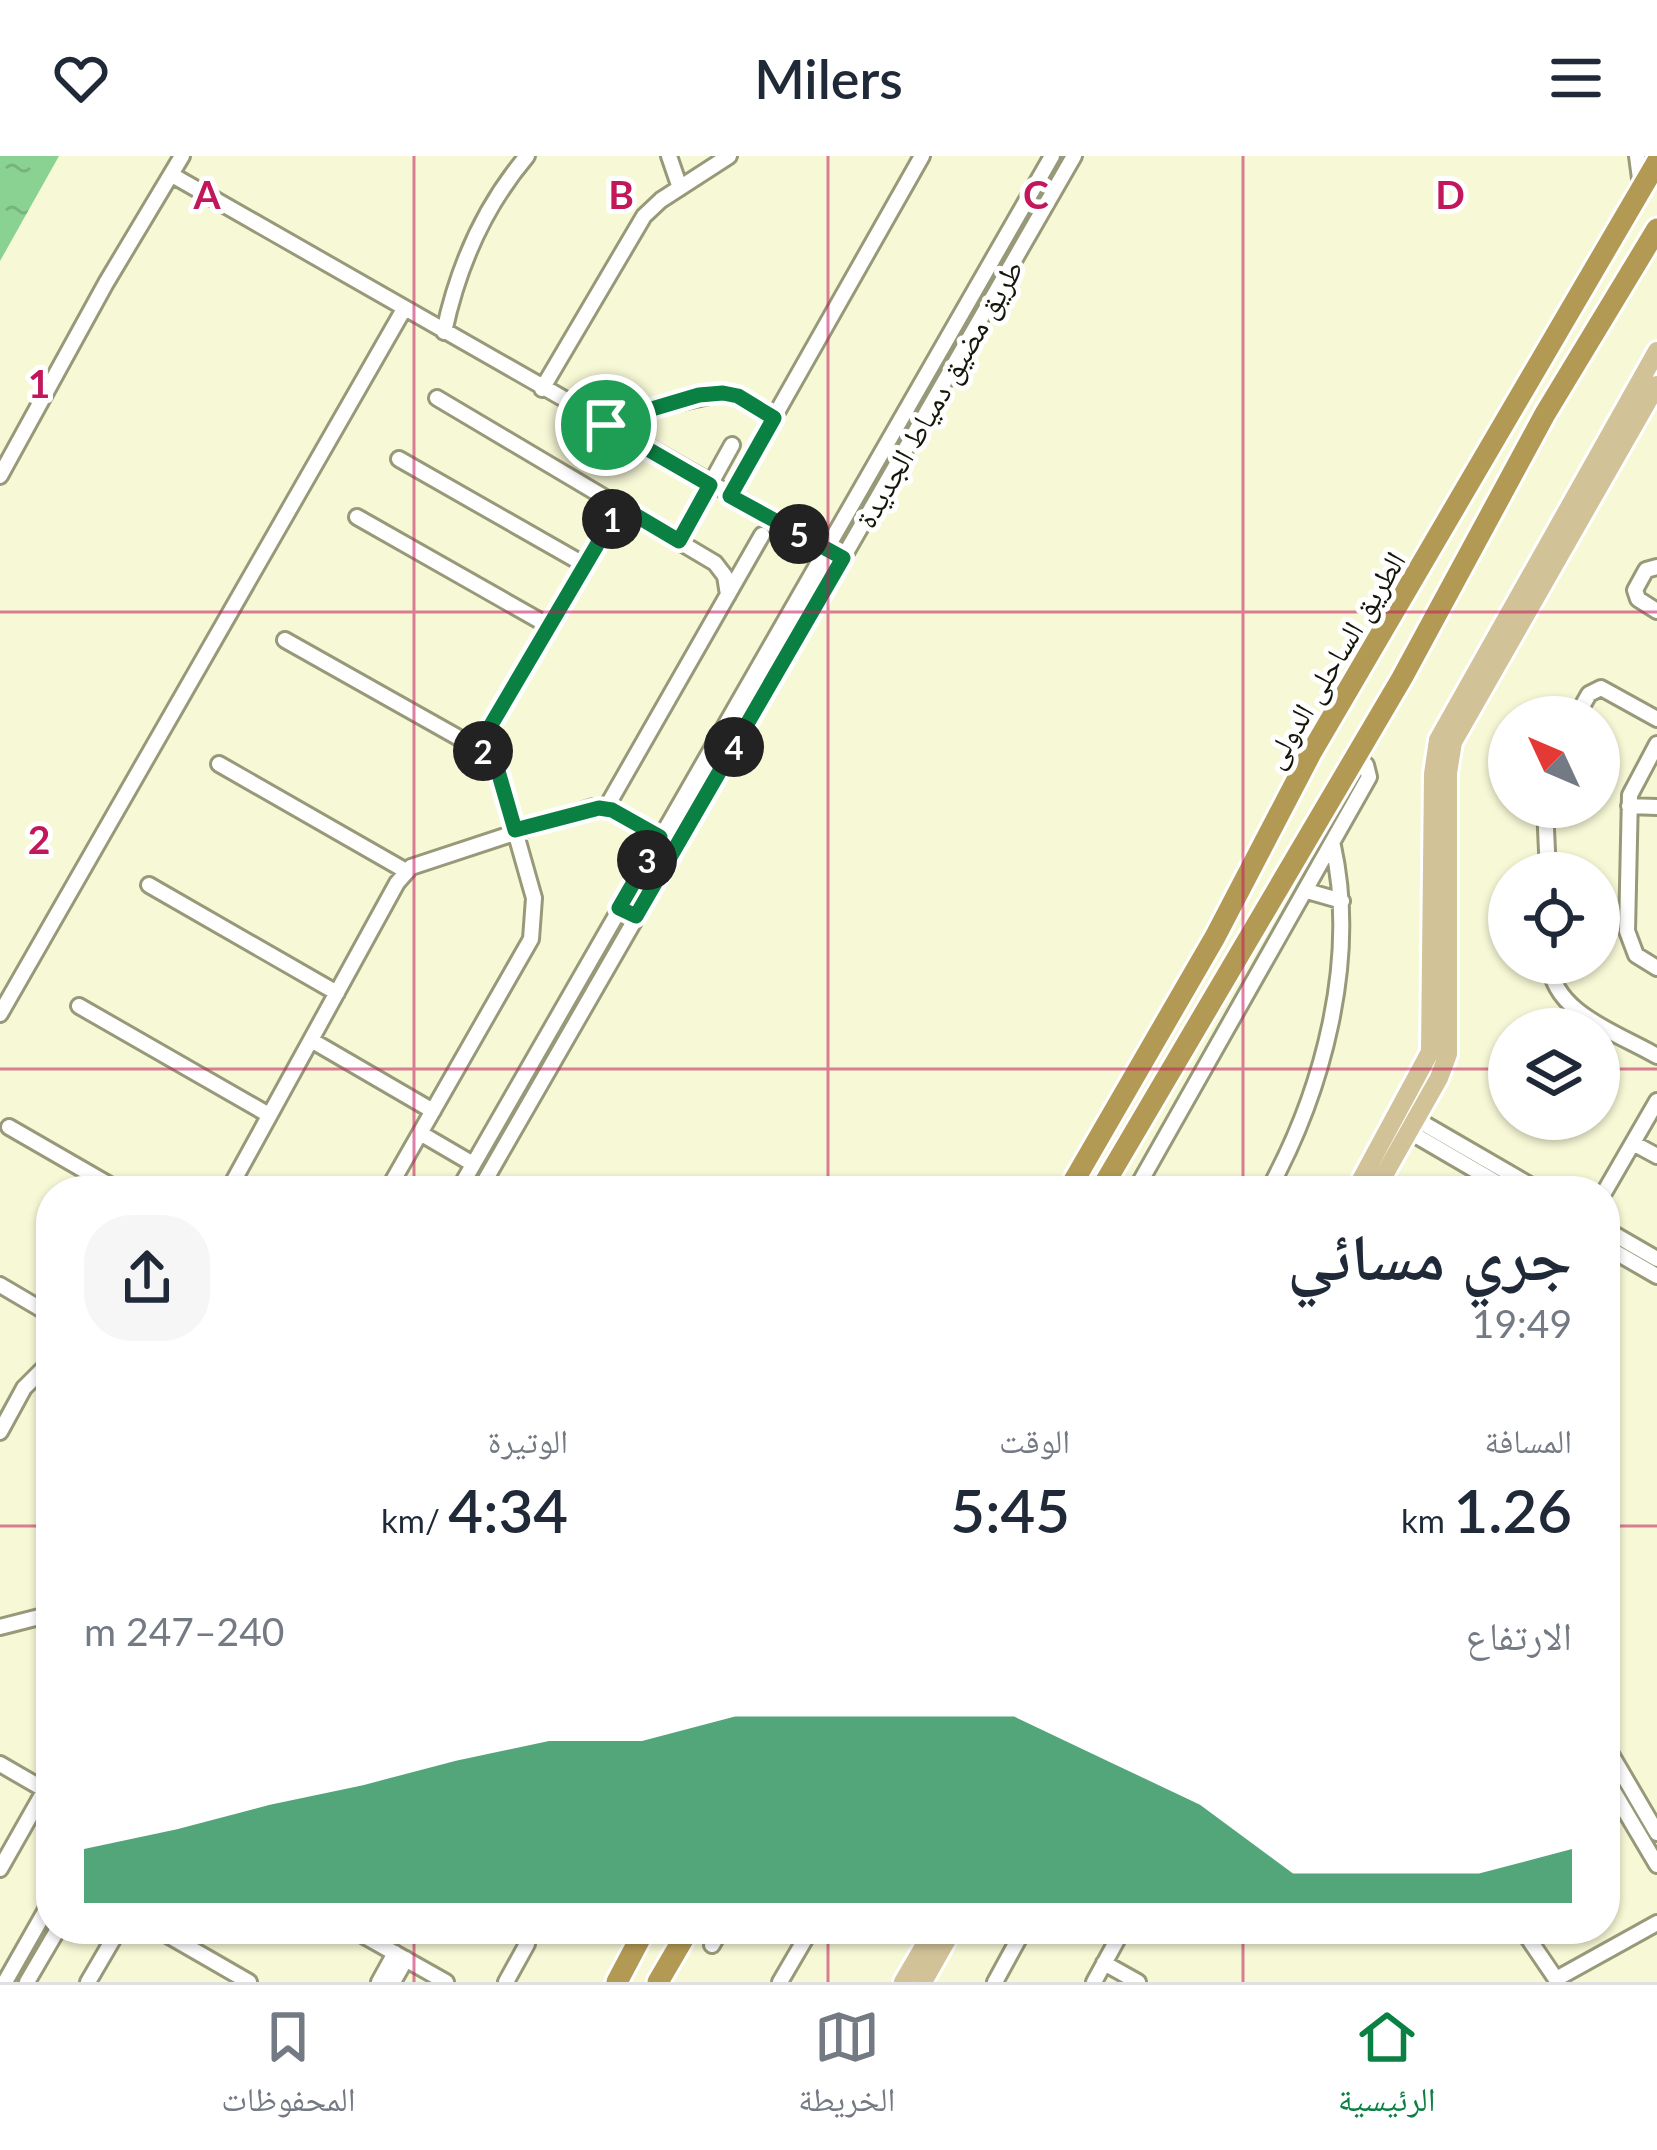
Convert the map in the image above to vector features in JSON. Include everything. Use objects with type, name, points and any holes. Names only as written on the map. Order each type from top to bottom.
[{"type":"highway","name":"الطريق الساحلى الدولى","points":[[1077,1176],[1215,937],[1298,777],[1657,162]]},
{"type":"highway","points":[[1109,1176],[1402,678],[1545,414],[1657,229]]},
{"type":"highway","points":[[1367,661],[1381,677],[1402,678]]},
{"type":"highway","points":[[616,1982],[637,1944]]},
{"type":"highway","points":[[658,1982],[680,1944]]},
{"type":"main road","points":[[1381,1176],[1432,1044],[1432,774],[1438,740],[1657,351]]},
{"type":"main road","points":[[1366,1176],[1443,1070],[1449,1046],[1448,773],[1454,742],[1657,385]]},
{"type":"main road","points":[[903,1982],[925,1944]]},
{"type":"main road","points":[[922,1982],[944,1944]]},
{"type":"street","points":[[0,476],[182,156]]},
{"type":"street","points":[[444,332],[452,294],[476,233],[526,156]]},
{"type":"street","points":[[669,156],[680,188]]},
{"type":"street","points":[[542,389],[637,225],[652,207],[729,156]]},
{"type":"street","points":[[730,496],[922,156]]},
{"type":"street","name":"طريق مضيق دمياط الجديدة","points":[[466,1176],[1052,156]]},
{"type":"street","name":"طريق مضيق دمياط الجديدة","points":[[488,1176],[1074,156]]},
{"type":"street","points":[[1637,156],[1640,191]]},
{"type":"street","points":[[172,175],[843,558]]},
{"type":"street","points":[[1003,240],[1021,249]]},
{"type":"street","points":[[0,1014],[404,310]]},
{"type":"street","points":[[606,425],[613,417],[715,393],[738,396],[774,418]]},
{"type":"street","points":[[436,398],[719,567],[728,596]]},
{"type":"street","points":[[679,541],[733,445]]},
{"type":"street","points":[[399,459],[585,565]]},
{"type":"street","points":[[478,747],[620,506]]},
{"type":"street","points":[[357,517],[549,626]]},
{"type":"street","points":[[606,808],[762,536]]},
{"type":"street","points":[[1657,567],[1646,570],[1635,590],[1641,601],[1657,611]]},
{"type":"street","points":[[285,640],[478,747],[498,771],[534,898],[534,931],[396,1176]]},
{"type":"street","points":[[1589,696],[1601,688],[1615,696]]},
{"type":"street","points":[[1620,699],[1657,719]]},
{"type":"street","points":[[1657,744],[1633,785],[1629,806],[1628,938],[1636,955],[1657,968]]},
{"type":"street","points":[[1144,1176],[1369,777],[1366,765],[1355,758]]},
{"type":"street","points":[[219,764],[406,871]]},
{"type":"street","points":[[1629,806],[1657,807]]},
{"type":"street","points":[[236,1176],[406,871],[423,860],[587,808],[606,808],[660,837]]},
{"type":"street","points":[[1275,1176],[1305,1113],[1324,1046],[1340,958],[1342,901],[1333,846]]},
{"type":"street","points":[[149,885],[337,992]]},
{"type":"street","points":[[1306,891],[1342,901]]},
{"type":"street","points":[[619,908],[636,916]]},
{"type":"street","points":[[1556,984],[1559,995],[1574,1008]]},
{"type":"street","points":[[79,1006],[269,1115]]},
{"type":"street","points":[[1620,1038],[1657,1056]]},
{"type":"street","points":[[311,1040],[433,1111]]},
{"type":"street","points":[[1614,1176],[1657,1101]]},
{"type":"street","points":[[1405,1121],[1488,1176]]},
{"type":"street","points":[[1405,1121],[1511,1176]]},
{"type":"street","points":[[9,1126],[94,1176]]},
{"type":"street","points":[[420,1133],[473,1164]]},
{"type":"street","points":[[1633,1143],[1657,1156]]},
{"type":"street","points":[[1620,1237],[1657,1258]]},
{"type":"street","points":[[1620,1255],[1657,1276]]},
{"type":"street","points":[[0,1285],[36,1306]]},
{"type":"street","points":[[0,1432],[24,1388],[36,1376]]},
{"type":"street","points":[[0,1628],[36,1618]]},
{"type":"street","points":[[0,1764],[36,1779]]},
{"type":"street","points":[[1620,1779],[1657,1865]]},
{"type":"street","points":[[1620,1792],[1657,1833]]},
{"type":"street","points":[[0,1869],[36,1805]]},
{"type":"street","points":[[1532,1944],[1557,1980],[1657,1923]]},
{"type":"street","points":[[5,1982],[36,1927]]},
{"type":"street","points":[[27,1982],[49,1944]]},
{"type":"street","points":[[88,1982],[110,1944]]},
{"type":"street","points":[[183,1944],[249,1982]]},
{"type":"street","points":[[379,1944],[446,1982]]},
{"type":"street","points":[[506,1982],[527,1944]]},
{"type":"street","points":[[780,1982],[802,1944]]},
{"type":"street","points":[[995,1982],[1016,1944]]},
{"type":"street","points":[[1094,1982],[1115,1944]]},
{"type":"street","points":[[379,1982],[401,1956]]},
{"type":"street","points":[[393,1982],[401,1956]]},
{"type":"street","points":[[1104,1963],[1138,1982]]},
{"type":"water","points":[[0,156],[59,156],[0,261]]},
{"type":"route","points":[[706,394],[738,396],[774,418],[730,496],[843,558],[636,916],[619,908],[660,837],[612,810],[599,808],[515,830],[498,771],[478,747],[620,506],[679,541],[710,485],[606,425],[613,417],[706,394]]}]
